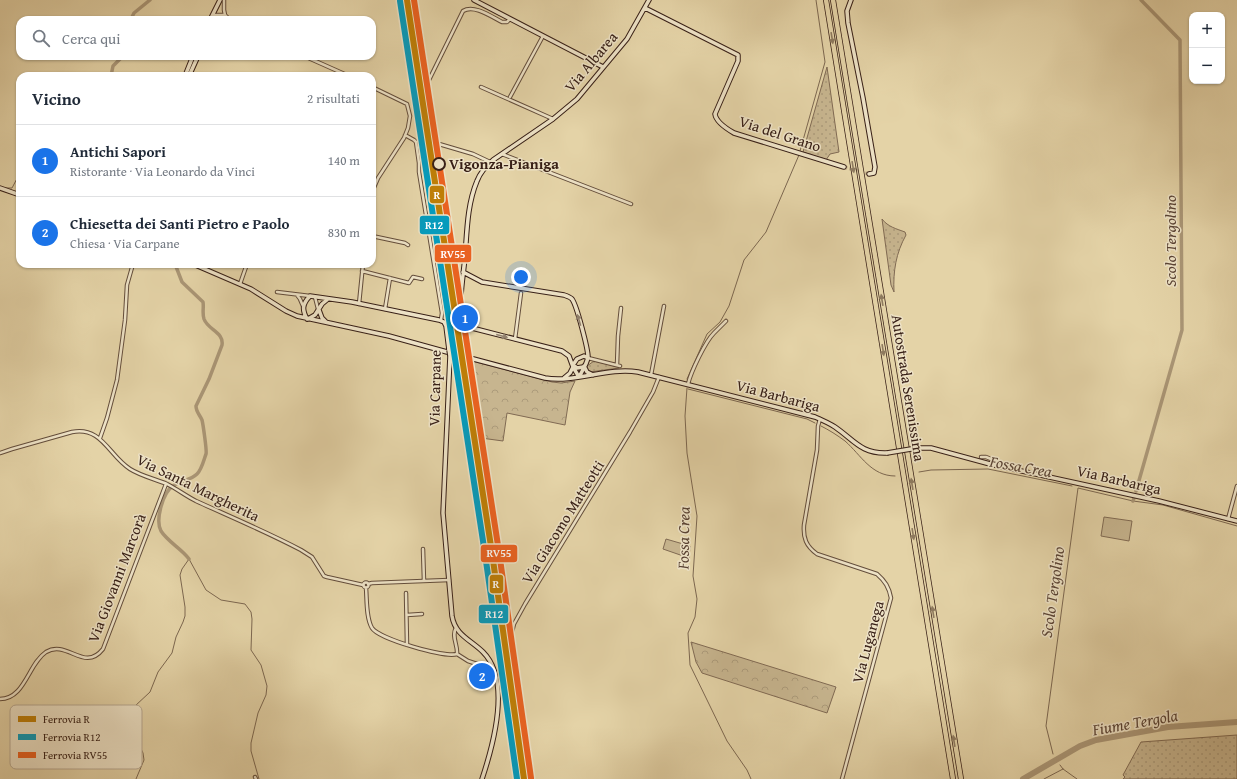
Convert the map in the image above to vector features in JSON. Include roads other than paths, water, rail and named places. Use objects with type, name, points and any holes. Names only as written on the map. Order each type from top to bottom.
[{"type":"highway","name":"Autostrada Serenissima","points":[[826,0],[953,779]]},
{"type":"highway","name":"Autostrada Serenissima","points":[[833,0],[961,779]]},
{"type":"street","points":[[220,0],[213,15],[225,15],[224,0]]},
{"type":"street","points":[[474,0],[603,67]]},
{"type":"street","name":"Via Albarea","points":[[490,162],[540,129],[577,99],[627,39],[649,0]]},
{"type":"street","points":[[851,0],[847,11],[848,23],[875,167],[874,173],[869,174]]},
{"type":"street","name":"Via del Grano","points":[[645,8],[738,55],[738,61],[715,114],[717,120],[725,127],[734,133],[844,167]]},
{"type":"street","points":[[510,19],[507,22],[502,22],[473,9],[466,9],[463,11],[428,84],[435,140],[439,144],[473,154],[490,162],[480,174],[472,197],[468,217],[461,303],[462,318],[464,326],[562,351],[569,356],[579,377]]},
{"type":"street","points":[[510,97],[543,36]]},
{"type":"street","points":[[187,72],[191,60]]},
{"type":"street","points":[[191,72],[197,60]]},
{"type":"street","points":[[313,60],[340,72]]},
{"type":"street","points":[[481,88],[553,119]]},
{"type":"street","points":[[376,89],[407,104],[410,122],[405,135],[376,183]]},
{"type":"street","name":"Via Carpane","points":[[405,135],[416,142],[419,172],[442,313],[441,320],[446,326],[450,356],[443,501],[452,616],[456,628],[454,630],[454,635],[457,654]]},
{"type":"street","points":[[502,154],[631,204]]},
{"type":"street","points":[[2,188],[16,194]]},
{"type":"street","points":[[376,237],[408,245]]},
{"type":"street","points":[[0,453],[75,431],[84,431],[100,438],[118,378],[125,320],[126,285],[132,268]]},
{"type":"street","points":[[202,268],[251,289],[286,312],[294,315],[448,350]]},
{"type":"street","points":[[240,284],[246,268]]},
{"type":"street","points":[[359,304],[362,268]]},
{"type":"street","points":[[362,271],[409,283],[413,277],[422,278]]},
{"type":"street","points":[[463,272],[482,282],[560,294],[571,298],[574,301],[587,348],[588,358],[579,377]]},
{"type":"street","points":[[385,309],[390,278]]},
{"type":"street","points":[[277,292],[359,304],[441,320]]},
{"type":"street","points":[[516,339],[521,293]]},
{"type":"street","points":[[297,294],[307,319]]},
{"type":"street","points":[[294,315],[301,313],[304,303],[310,296]]},
{"type":"street","points":[[315,297],[318,310],[322,318],[327,323]]},
{"type":"street","points":[[307,319],[315,315],[325,301],[329,299]]},
{"type":"street","points":[[650,375],[664,306]]},
{"type":"street","points":[[563,379],[570,373],[579,357],[584,356],[619,366],[618,336],[622,308]]},
{"type":"street","points":[[688,384],[714,332],[726,321]]},
{"type":"street","name":"Via Barbariga","points":[[466,357],[545,378],[563,379],[629,370],[820,419],[836,427],[864,449],[874,453],[886,453],[917,448],[931,448],[995,465],[1159,501],[1237,522]]},
{"type":"street","points":[[573,366],[577,368],[584,366]]},
{"type":"street","points":[[584,366],[586,371],[593,375]]},
{"type":"street","name":"Via Giacomo Matteotti","points":[[531,779],[512,641],[512,629],[525,604],[630,432],[653,392],[659,377]]},
{"type":"street","name":"Via Luganega","points":[[820,419],[818,426],[817,450],[804,532],[806,542],[809,548],[817,554],[877,574],[889,588],[891,598],[842,779]]},
{"type":"street","name":"Via Santa Margherita","points":[[100,438],[120,461],[131,470],[167,484],[194,499],[307,553],[312,557],[324,576],[363,585],[366,583],[449,580]]},
{"type":"street","name":"Via Barbariga","points":[[980,457],[986,457],[996,461],[995,465]]},
{"type":"street","name":"Via Giovanni Marcorà","points":[[0,698],[8,698],[15,694],[40,658],[51,650],[57,648],[63,649],[80,657],[86,658],[97,655],[103,649],[167,484]]},
{"type":"street","points":[[1228,519],[1237,486]]},
{"type":"street","points":[[423,549],[424,581]]},
{"type":"street","points":[[368,584],[366,588],[369,619],[373,630],[407,645],[441,654],[457,654],[468,661],[486,667]]},
{"type":"street","points":[[363,585],[366,588]]},
{"type":"street","points":[[406,594],[407,645]]},
{"type":"street","points":[[407,615],[422,614]]},
{"type":"street","points":[[456,628],[464,638],[484,652],[493,668],[497,680],[498,694],[495,725],[491,750],[482,779]]},
{"type":"waterway","points":[[132,16],[134,13],[150,0]]},
{"type":"waterway","points":[[800,151],[825,62],[816,0]]},
{"type":"waterway","name":"Scolo Tergolino","points":[[1136,491],[1182,330],[1180,40],[1141,0]]},
{"type":"waterway","points":[[112,72],[113,66],[119,60]]},
{"type":"waterway","points":[[687,379],[707,334],[720,322],[729,306],[744,260],[766,232],[799,155]]},
{"type":"waterway","points":[[5,188],[12,188],[16,180]]},
{"type":"waterway","points":[[177,268],[182,282],[203,302],[203,317],[206,323],[221,337],[222,341],[222,345],[209,379],[196,406],[197,412],[202,420],[205,443],[206,454],[203,464],[195,476],[176,484],[169,489],[163,500],[159,520],[161,531],[167,539],[189,559]]},
{"type":"waterway","name":"Fossa Crea","points":[[687,388],[685,416],[687,453],[697,516],[693,576],[697,599],[695,617],[688,633],[690,665],[727,741],[747,770],[751,779]]},
{"type":"waterway","name":"Fossa Crea","points":[[688,389],[807,419],[815,423]]},
{"type":"waterway","name":"Fossa Crea","points":[[821,426],[845,441],[873,469],[887,475],[895,476]]},
{"type":"waterway","name":"Fossa Crea","points":[[919,472],[931,470],[988,469],[1072,486]]},
{"type":"waterway","name":"Scolo Tergolino","points":[[1053,754],[1046,726],[1078,488],[1133,501],[1163,505],[1237,526]]},
{"type":"waterway","points":[[136,705],[150,692],[158,672],[172,653],[176,637],[185,616],[180,575],[189,559],[206,590],[221,600],[245,604],[251,612],[251,650],[261,665],[267,686],[266,695],[258,713],[251,743],[251,751],[259,779]]},
{"type":"waterway","name":"Fiume Tergola","points":[[1023,779],[1080,746],[1096,740],[1168,727],[1237,722]]},
{"type":"waterway","points":[[142,751],[144,760],[142,765]]},
{"type":"waterway","points":[[1060,765],[1077,779]]},
{"type":"waterway","points":[[136,779],[140,769]]},
{"type":"waterway","points":[[1044,779],[1063,769]]},
{"type":"tunnel","points":[[844,167],[869,174]]},
{"type":"tunnel","points":[[448,352],[466,357]]},
{"type":"rail line","name":"R","points":[[407,0],[492,553],[524,779]]},
{"type":"rail line","name":"RV55","points":[[414,0],[499,552],[531,778]]},
{"type":"rail line","name":"R12","points":[[400,1],[485,554],[517,779]]},
{"type":"place","name":"Vigonza-Pianiga","points":[[439,164]]},
{"type":"place","name":"Antichi Sapori","points":[[465,318]]},
{"type":"place","name":"Chiesetta dei Santi Pietro e Paolo","points":[[482,676]]}]
